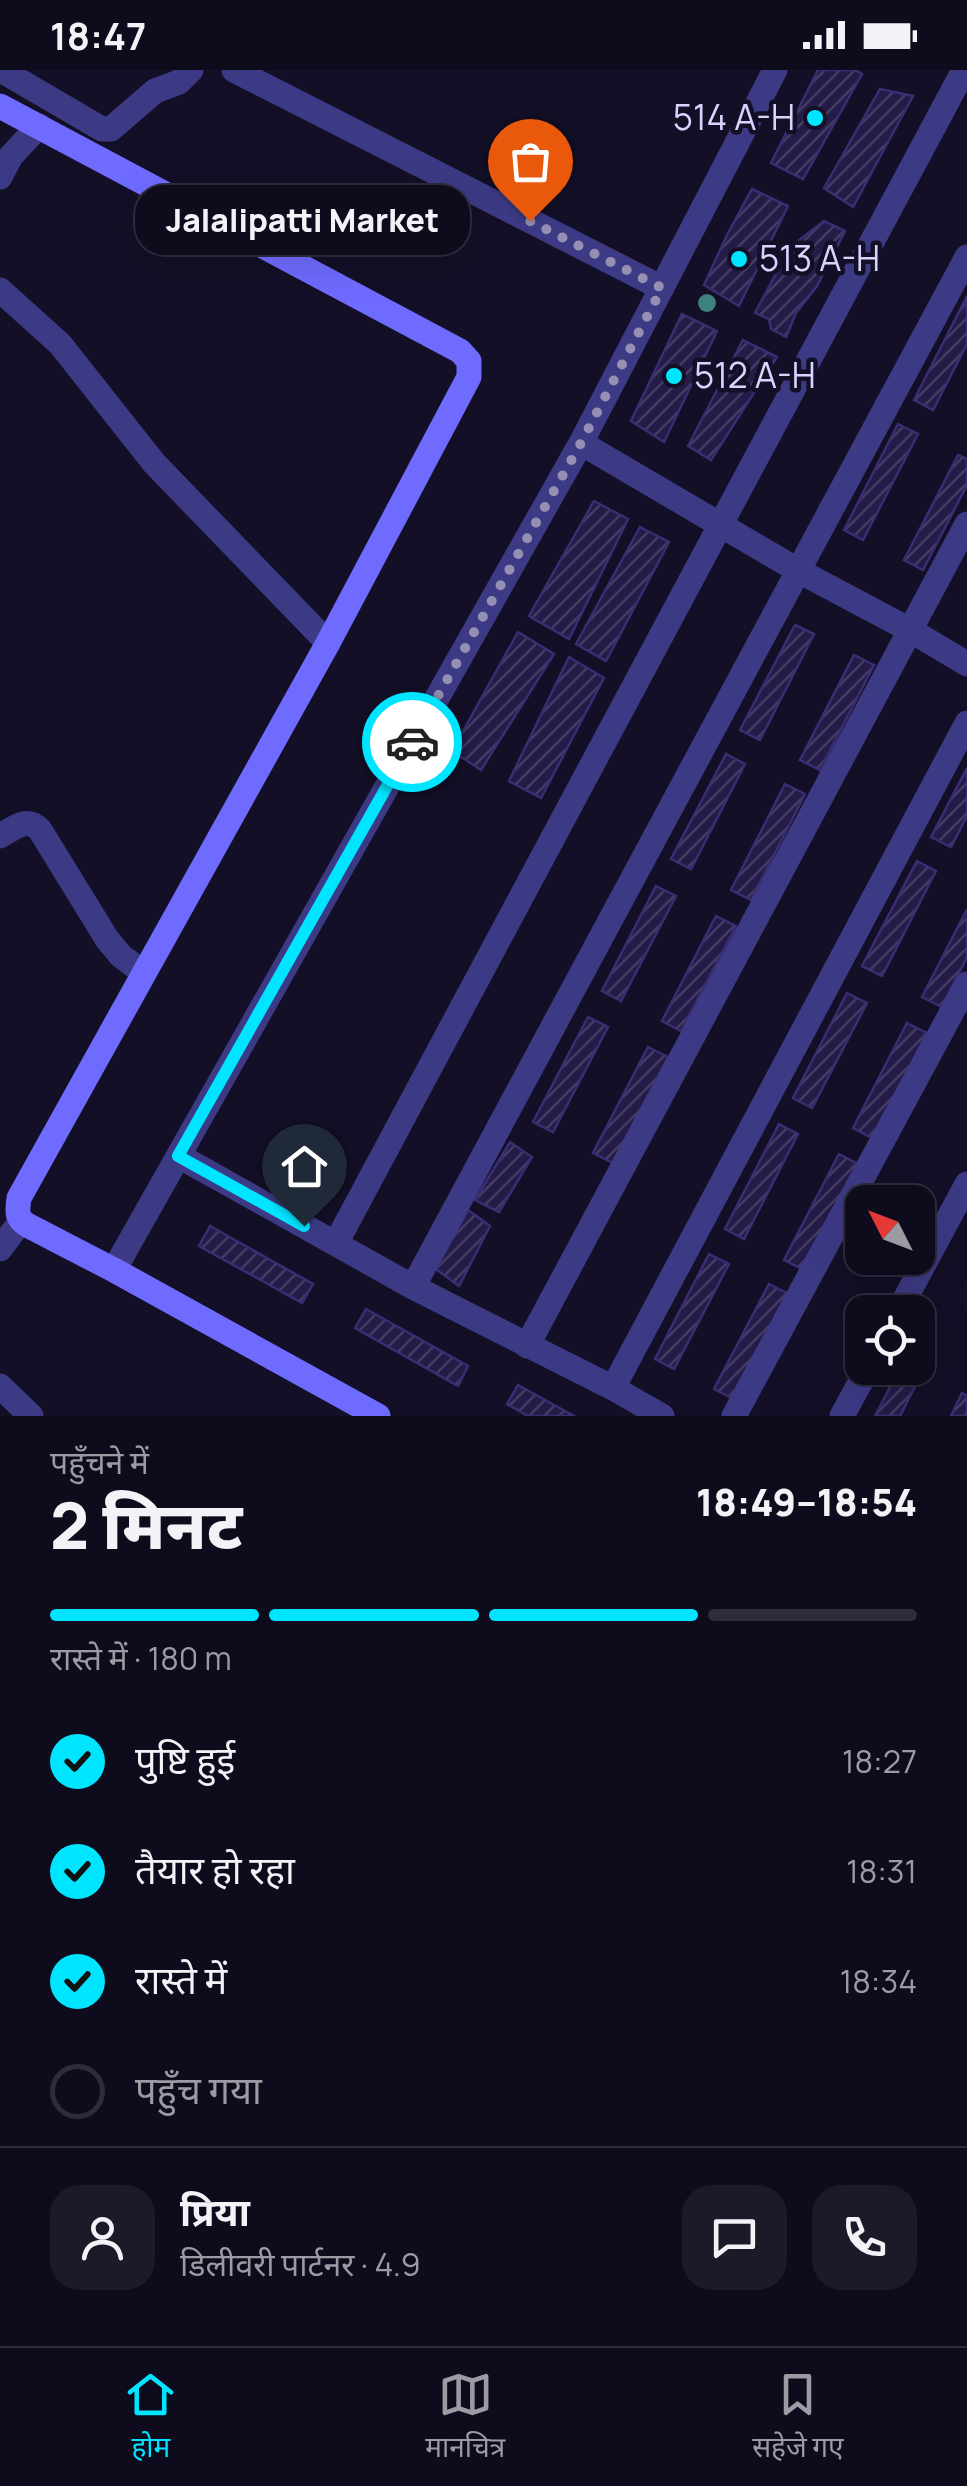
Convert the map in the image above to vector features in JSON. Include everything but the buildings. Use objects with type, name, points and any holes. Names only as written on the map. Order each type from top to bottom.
[{"type":"street","points":[[1,70],[102,128],[111,129],[155,91],[180,82],[192,70]]},
{"type":"street","points":[[234,70],[662,288]]},
{"type":"street","points":[[114,1270],[581,443],[775,70]]},
{"type":"street","points":[[336,1243],[964,70]]},
{"type":"street","points":[[0,106],[460,351],[469,361],[469,377],[328,643],[19,1198],[17,1212],[20,1222],[378,1416]]},
{"type":"street","points":[[0,177],[11,156],[39,126]]},
{"type":"street","points":[[413,1287],[967,256]]},
{"type":"street","points":[[0,290],[60,344],[154,463],[328,643]]},
{"type":"street","points":[[581,443],[800,572],[967,664]]},
{"type":"street","points":[[527,1346],[967,524]]},
{"type":"street","points":[[613,1388],[967,723]]},
{"type":"street","points":[[0,836],[27,822],[34,824],[107,939],[121,956],[144,973]]},
{"type":"street","points":[[734,1416],[967,984]]},
{"type":"street","points":[[178,1156],[413,1287],[662,1416]]},
{"type":"street","points":[[907,1295],[967,1184]]},
{"type":"street","points":[[0,1248],[20,1222]]},
{"type":"street","points":[[842,1416],[859,1385]]},
{"type":"street","points":[[0,1386],[31,1416]]},
{"type":"way so far","points":[[412,742],[581,443],[662,288],[530,221]]},
{"type":"place","name":"514 A-H","points":[[815,118]]},
{"type":"place","name":"Jalalipatti Market","points":[[530,221]]},
{"type":"place","name":"513 A-H","points":[[739,259]]},
{"type":"place","name":"512 A-H","points":[[674,376]]},
{"type":"route","points":[[304,1226],[178,1156],[412,742]]}]
